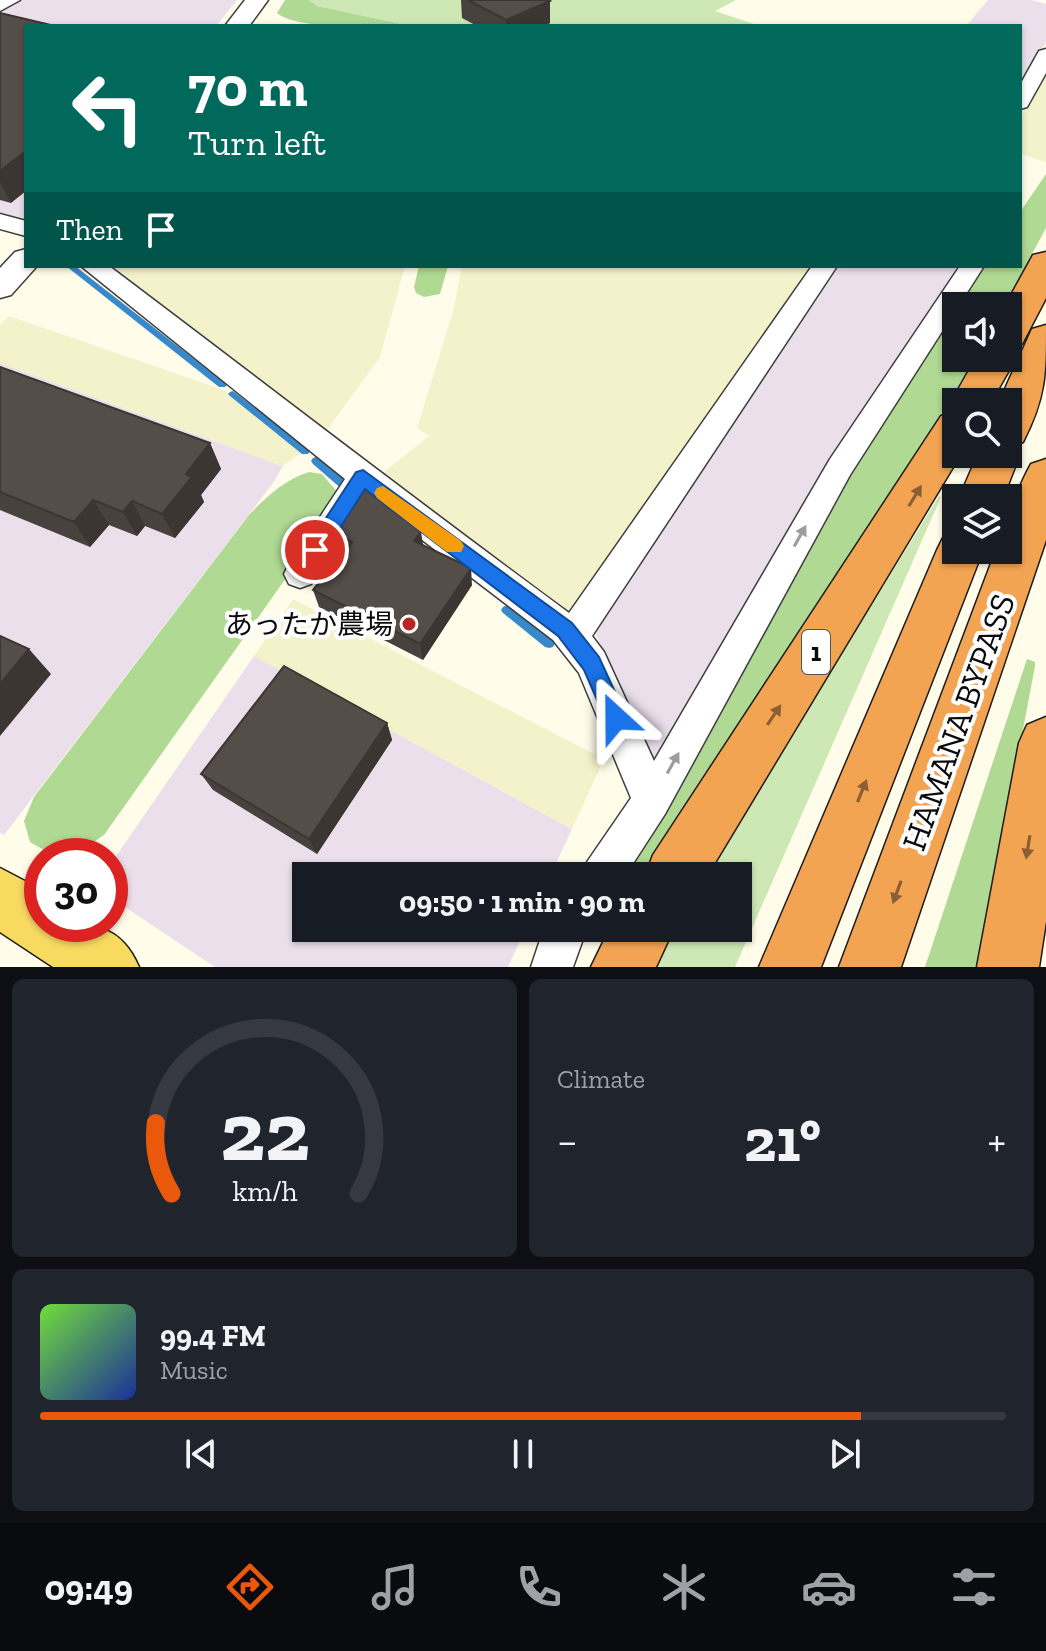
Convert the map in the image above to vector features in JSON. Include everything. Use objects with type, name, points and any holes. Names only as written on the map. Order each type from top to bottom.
[{"type":"highway","points":[[1022,308],[1046,263]]},
{"type":"highway","points":[[1022,397],[1046,338]]},
{"type":"highway","name":"1","points":[[683,862],[942,449]]},
{"type":"highway","name":"HAMANA BYPASS","points":[[870,967],[1046,476]]},
{"type":"highway","name":"HAMANA BYPASS","points":[[790,967],[954,564]]},
{"type":"highway","points":[[1008,967],[1046,743]]},
{"type":"highway","points":[[622,967],[636,942]]},
{"type":"main road","points":[[0,898],[24,913]]},
{"type":"main road","points":[[70,942],[108,967]]},
{"type":"street","points":[[0,6],[11,0]]},
{"type":"street","points":[[239,24],[257,0]]},
{"type":"street","points":[[1022,99],[1046,55]]},
{"type":"street","points":[[0,221],[24,228]]},
{"type":"street","points":[[0,288],[24,261]]},
{"type":"street","points":[[96,268],[572,637],[592,663],[652,801]]},
{"type":"street","points":[[572,637],[824,268]]},
{"type":"street","points":[[611,862],[652,801],[840,467],[971,268]]},
{"type":"street","points":[[300,574],[363,477]]},
{"type":"street","points":[[552,967],[559,942]]},
{"type":"shaded area","points":[[17,0],[237,0],[218,24],[24,24],[24,219],[0,212],[0,10]]},
{"type":"shaded area","points":[[988,0],[1031,0],[1046,4],[1046,42],[1022,85],[1022,24],[968,24]]},
{"type":"shaded area","points":[[1046,69],[1046,162],[1022,155],[1022,114]]},
{"type":"shaded area","points":[[114,268],[404,268],[380,357],[327,430]]},
{"type":"shaded area","points":[[462,268],[810,268],[569,614],[380,475],[429,436],[417,428],[453,312]]},
{"type":"shaded area","points":[[834,268],[962,268],[947,292],[942,292],[942,300],[662,759],[652,758],[592,626]]},
{"type":"shaded area","points":[[9,316],[224,390],[303,452],[283,466],[0,363],[0,325]]},
{"type":"shaded area","points":[[0,363],[283,466],[4,835],[0,833]]},
{"type":"shaded area","points":[[293,599],[604,759],[572,829],[254,656]]},
{"type":"shaded area","points":[[254,656],[572,829],[557,862],[292,862],[292,942],[520,942],[508,967],[215,967],[128,909],[128,839]]},
{"type":"green space","points":[[285,0],[309,0],[317,6],[402,24],[312,24],[288,19],[277,13]]},
{"type":"green space","points":[[309,0],[736,0],[715,11],[754,24],[402,24],[317,6]]},
{"type":"green space","points":[[1046,174],[1046,228],[1012,292],[966,292],[982,268],[1022,268],[1022,209]]},
{"type":"green space","points":[[419,268],[447,268],[440,294],[424,297],[416,293],[414,287]]},
{"type":"green space","points":[[942,328],[942,372],[967,372],[957,388],[942,388],[942,412],[935,424],[651,862],[633,862],[849,471]]},
{"type":"green space","points":[[309,472],[322,474],[338,493],[291,571],[104,835],[100,838],[29,838],[24,821],[34,797],[249,515],[291,480]]},
{"type":"green space","points":[[941,497],[752,928],[752,862],[714,862]]},
{"type":"green space","points":[[1027,659],[1035,662],[1035,666],[978,967],[925,967]]},
{"type":"green space","points":[[668,942],[746,942],[735,967],[654,967]]},
{"type":"building","points":[[468,0],[548,0],[550,1],[506,20]]},
{"type":"building","points":[[0,13],[47,24],[24,24],[24,153],[0,171]]},
{"type":"building","points":[[0,367],[210,443],[186,474],[192,477],[162,514],[132,501],[123,512],[93,500],[74,522],[0,492]]},
{"type":"building","points":[[361,486],[421,532],[414,541],[471,568],[420,644],[313,590],[352,542],[331,531]]},
{"type":"building","points":[[0,636],[29,649],[0,684]]},
{"type":"building","points":[[284,666],[387,723],[309,839],[201,774]]},
{"type":"waterway","points":[[73,268],[222,385]]},
{"type":"waterway","points":[[233,394],[305,451]]},
{"type":"waterway","points":[[316,461],[348,488]]},
{"type":"waterway","points":[[507,610],[549,643]]},
{"type":"slow traffic","points":[[383,493],[454,546]]},
{"type":"place","name":"あったか農場","points":[[409,624]]},
{"type":"route","points":[[315,550],[363,477],[565,629],[592,663],[616,718]]}]
